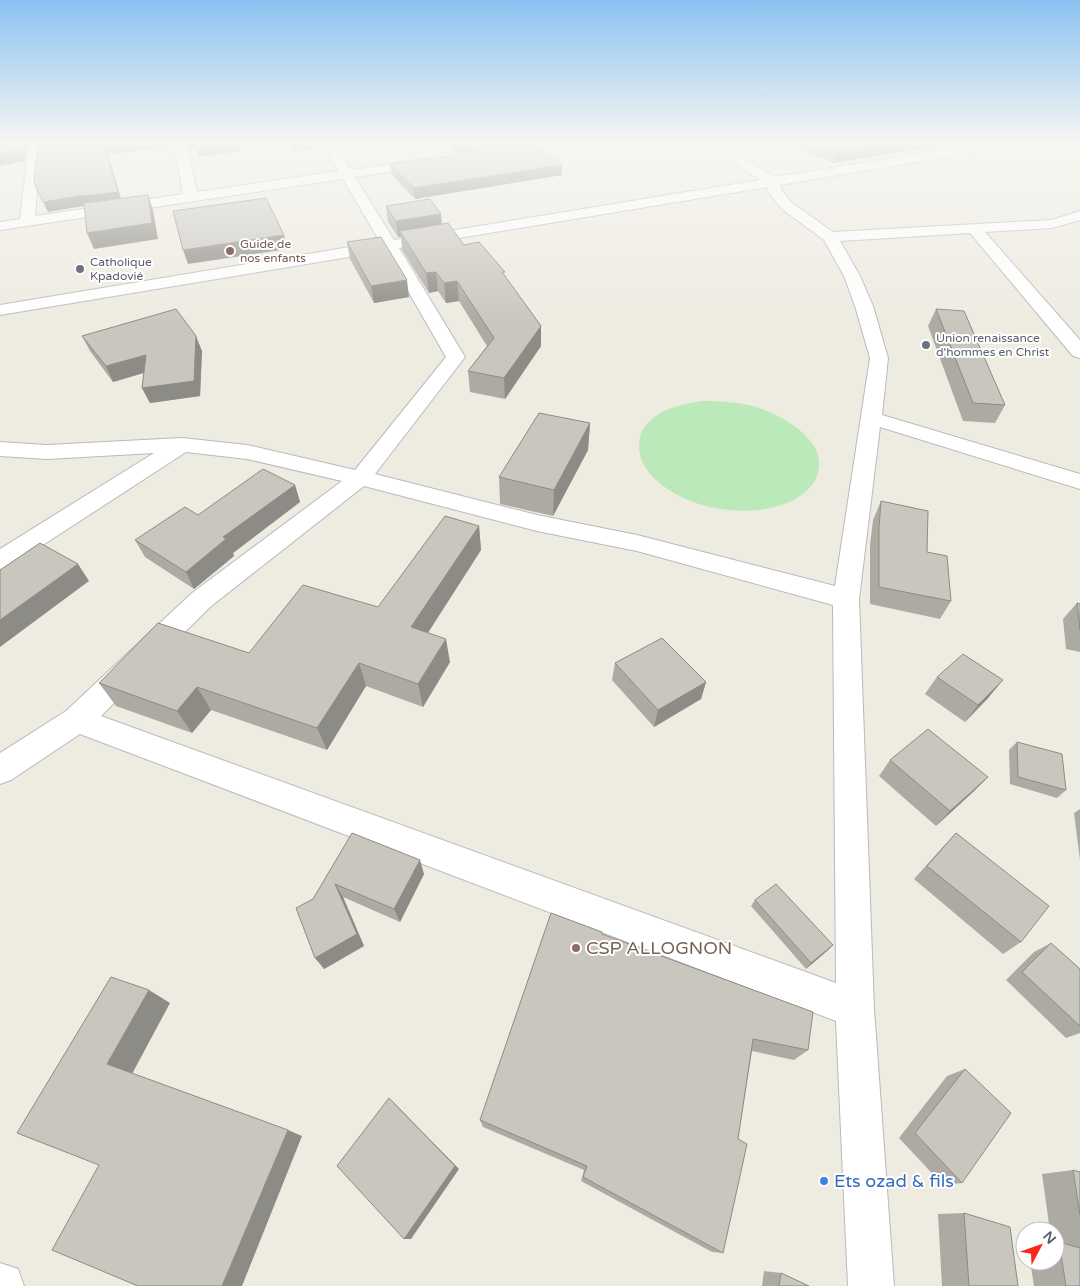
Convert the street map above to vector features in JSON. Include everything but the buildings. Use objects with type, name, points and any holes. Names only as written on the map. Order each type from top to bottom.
[{"type":"street","points":[[27,222],[29,203]]},
{"type":"street","points":[[0,226],[157,203]]},
{"type":"street","points":[[0,770],[77,720],[201,600],[360,478],[456,357],[364,203]]},
{"type":"street","points":[[0,310],[645,203]]},
{"type":"street","points":[[784,203],[803,219],[830,237],[858,291],[879,358],[846,599],[855,1009],[871,1286]]},
{"type":"street","points":[[830,237],[1052,224],[1080,215]]},
{"type":"street","points":[[1052,224],[1073,232]]},
{"type":"street","points":[[974,229],[1080,352]]},
{"type":"street","points":[[871,418],[1080,482]]},
{"type":"street","points":[[0,449],[48,452],[182,446],[255,454],[297,462],[537,522],[637,543],[846,599]]},
{"type":"street","points":[[0,561],[182,446]]},
{"type":"street","points":[[77,720],[855,1009]]},
{"type":"green space","points":[[703,401],[730,402],[756,407],[768,411],[793,425],[813,444],[818,456],[819,469],[810,488],[799,497],[779,506],[765,509],[735,510],[705,506],[677,495],[664,487],[650,474],[643,463],[639,451],[640,436],[645,426],[661,413],[682,405]]},
{"type":"place","name":"Guide de nos enfants","points":[[230,251]]},
{"type":"place","name":"Catholique Kpadovié","points":[[80,269]]},
{"type":"place","name":"Union renaissance d'hommes en Christ","points":[[926,345]]},
{"type":"place","name":"CSP ALLOGNON","points":[[576,948]]},
{"type":"place","name":"Ets ozad & fils","points":[[824,1181]]}]
